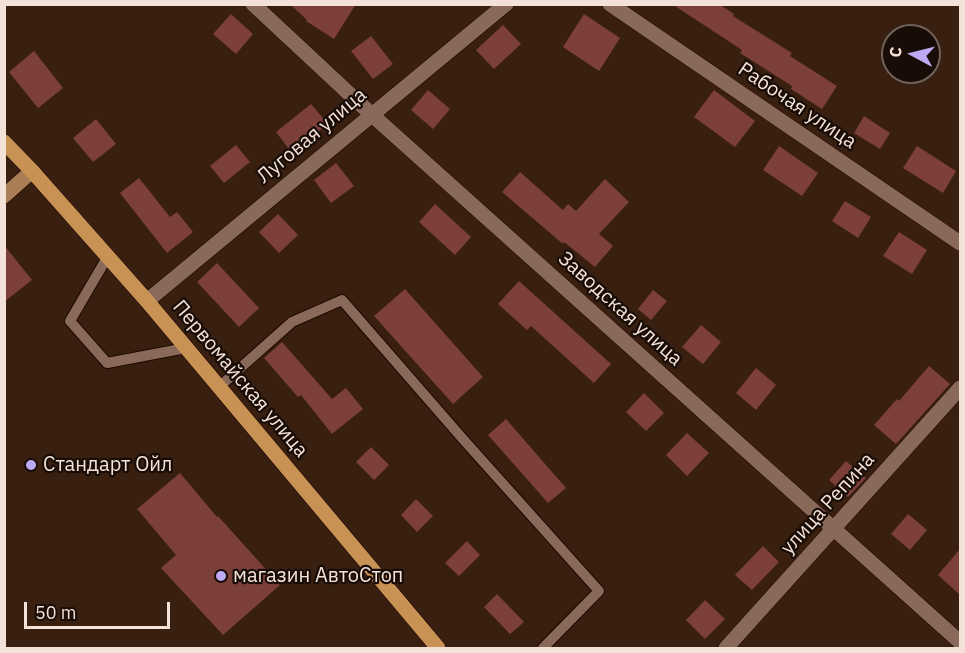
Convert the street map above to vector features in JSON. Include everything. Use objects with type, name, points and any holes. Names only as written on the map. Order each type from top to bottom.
[{"type":"main road","name":"Первомайская улица","points":[[4,142],[147,301],[438,648]]},
{"type":"main road","points":[[4,196],[32,171]]},
{"type":"street","name":"Заводская улица","points":[[253,4],[371,114],[960,642]]},
{"type":"street","name":"Луговая улица","points":[[147,301],[506,4]]},
{"type":"street","name":"Рабочая улица","points":[[610,4],[960,243]]},
{"type":"street","name":"улица Репина","points":[[726,648],[960,388]]},
{"type":"lane","points":[[108,256],[70,321],[107,363],[186,348]]},
{"type":"lane","points":[[219,387],[292,322],[342,300],[599,591],[543,648]]},
{"type":"building","points":[[290,4],[356,4],[334,39],[306,21]]},
{"type":"building","points":[[672,4],[719,4],[734,14],[733,16],[792,53],[790,56],[837,86],[822,109],[791,89],[792,86],[740,53],[742,50]]},
{"type":"building","points":[[231,14],[253,34],[236,54],[213,34]]},
{"type":"building","points":[[584,14],[620,38],[599,71],[563,47]]},
{"type":"building","points":[[503,25],[521,44],[494,69],[476,50]]},
{"type":"building","points":[[371,36],[393,64],[373,79],[351,51]]},
{"type":"building","points":[[34,51],[63,88],[38,108],[9,72]]},
{"type":"building","points":[[428,90],[450,109],[433,129],[411,110]]},
{"type":"building","points":[[714,90],[755,121],[735,147],[694,117]]},
{"type":"building","points":[[311,104],[328,124],[292,153],[276,132]]},
{"type":"building","points":[[864,116],[890,133],[880,149],[854,133]]},
{"type":"building","points":[[96,119],[116,144],[93,162],[73,138]]},
{"type":"building","points":[[236,145],[250,162],[224,183],[210,166]]},
{"type":"building","points":[[779,146],[818,173],[802,196],[763,170]]},
{"type":"building","points":[[917,146],[956,171],[943,193],[903,168]]},
{"type":"building","points":[[336,163],[354,186],[331,203],[314,180]]},
{"type":"building","points":[[520,172],[563,210],[568,204],[576,211],[605,179],[629,202],[599,234],[613,246],[595,267],[564,242],[563,244],[502,192]]},
{"type":"building","points":[[139,178],[170,217],[177,212],[193,232],[167,253],[120,193]]},
{"type":"building","points":[[845,201],[871,217],[858,238],[832,221]]},
{"type":"building","points":[[435,204],[471,237],[455,255],[419,222]]},
{"type":"building","points":[[278,214],[298,235],[279,253],[259,232]]},
{"type":"building","points":[[899,232],[927,250],[912,274],[883,256]]},
{"type":"building","points":[[4,245],[32,280],[4,302]]},
{"type":"building","points":[[217,263],[259,308],[239,327],[197,282]]},
{"type":"building","points":[[519,281],[611,364],[594,383],[531,326],[527,330],[498,304]]},
{"type":"building","points":[[405,289],[483,377],[453,404],[374,316]]},
{"type":"building","points":[[653,290],[667,301],[651,320],[638,309]]},
{"type":"building","points":[[701,325],[721,342],[703,364],[682,347]]},
{"type":"building","points":[[282,342],[332,399],[346,388],[363,409],[332,434],[301,395],[298,397],[264,358]]},
{"type":"building","points":[[929,366],[950,384],[896,444],[874,425],[897,399],[899,401]]},
{"type":"building","points":[[756,368],[776,385],[756,410],[736,393]]},
{"type":"building","points":[[644,393],[664,413],[646,431],[626,412]]},
{"type":"building","points":[[506,419],[566,488],[548,503],[488,435]]},
{"type":"building","points":[[687,433],[709,453],[687,476],[666,455]]},
{"type":"building","points":[[371,447],[389,465],[374,480],[356,462]]},
{"type":"building","points":[[846,461],[866,478],[848,497],[829,480]]},
{"type":"building","name":"магазин АвтоСтоп","points":[[180,473],[280,585],[223,635],[161,568],[176,555],[137,509]]},
{"type":"building","points":[[416,499],[433,516],[417,532],[401,515]]},
{"type":"building","points":[[908,514],[927,530],[910,550],[891,534]]},
{"type":"building","points":[[467,541],[480,555],[459,576],[445,563]]},
{"type":"building","points":[[763,546],[779,562],[752,590],[735,575]]},
{"type":"building","points":[[960,549],[960,595],[938,575]]},
{"type":"building","points":[[497,594],[524,622],[510,634],[484,607]]},
{"type":"building","points":[[705,600],[725,619],[705,639],[686,620]]},
{"type":"place","name":"Стандарт Ойл","points":[[31,465]]},
{"type":"place","name":"магазин АвтоСтоп","points":[[221,576]]}]
